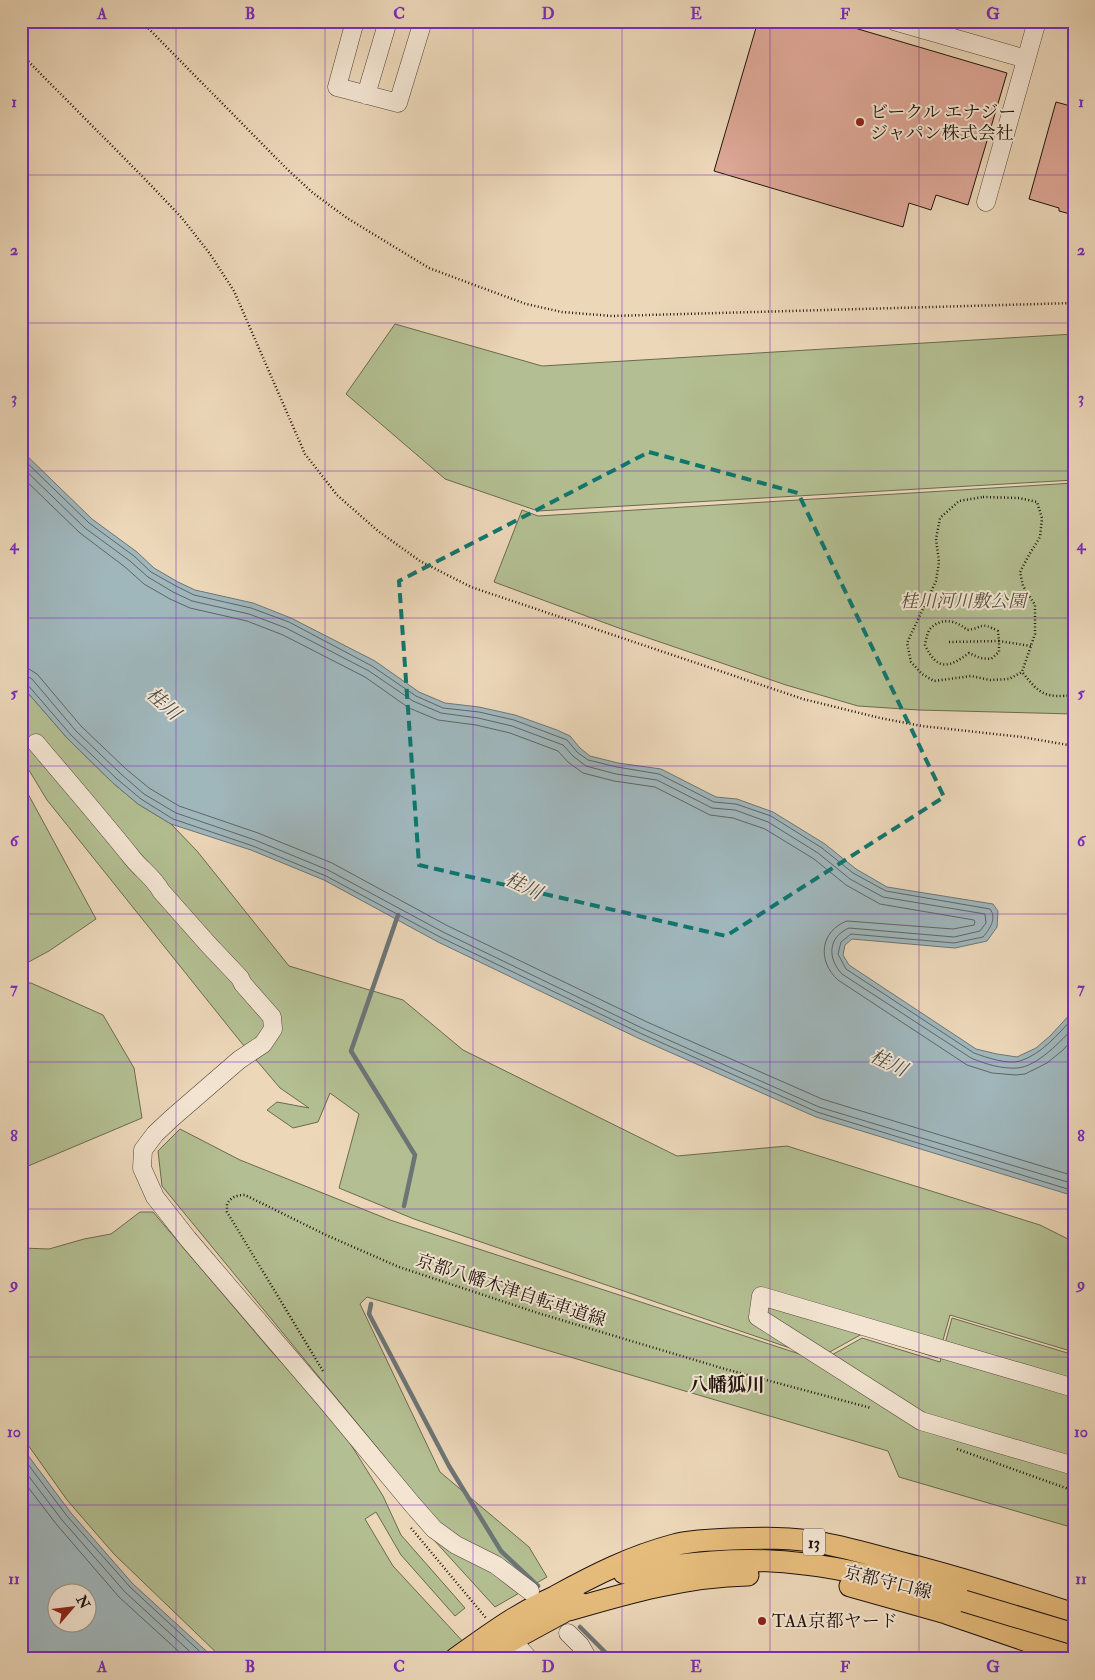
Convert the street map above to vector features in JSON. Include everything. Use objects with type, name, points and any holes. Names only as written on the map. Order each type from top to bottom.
[{"type":"main road","name":"13","points":[[563,1603],[607,1569],[631,1559],[676,1545],[756,1538],[820,1543],[983,1585],[1074,1614]]},
{"type":"main road","name":"京都守口線","points":[[455,1659],[563,1603],[638,1580],[668,1566],[694,1563],[750,1561],[805,1564],[873,1577],[964,1601],[1074,1634]]},
{"type":"main road","name":"13","points":[[563,1603],[703,1578],[768,1575],[812,1579],[852,1586],[928,1608],[1074,1657]]},
{"type":"street","points":[[355,21],[337,87],[398,103],[423,21]]},
{"type":"street","points":[[366,95],[388,21]]},
{"type":"street","points":[[894,21],[1026,59]]},
{"type":"street","points":[[986,202],[1037,21]]},
{"type":"street","points":[[36,742],[206,944],[240,978],[272,1017],[273,1028],[263,1044],[239,1060],[172,1118],[155,1134],[143,1150],[142,1168],[155,1196],[188,1240],[434,1529],[456,1544],[496,1565],[530,1592]]},
{"type":"street","points":[[1074,1388],[761,1296],[758,1317],[921,1421],[1074,1466]]},
{"type":"street","points":[[972,1622],[983,1585]]},
{"type":"street","points":[[568,1632],[580,1645],[588,1659]]},
{"type":"street","points":[[494,1640],[529,1659]]},
{"type":"path","points":[[141,21],[287,169],[313,193],[346,218],[429,268],[526,304],[562,312],[612,316],[1074,303]]},
{"type":"path","points":[[21,54],[182,218],[210,254],[234,291],[305,454],[337,496],[378,532],[420,561],[471,587],[803,699],[922,726],[1022,737],[1074,746]]},
{"type":"path","points":[[983,498],[1019,498],[1037,502],[1042,518],[1040,537],[1020,572],[1023,586],[1035,605],[1035,634],[1022,672],[1009,679],[990,680],[971,676],[934,681],[922,674],[911,662],[907,643],[936,581],[938,562],[936,539],[940,518],[959,501],[983,498]]},
{"type":"path","points":[[940,622],[959,622],[967,630],[981,625],[988,626],[998,631],[999,641],[1000,652],[991,659],[980,658],[969,653],[952,664],[940,664],[930,656],[925,645],[929,630],[940,622]]},
{"type":"path","points":[[949,642],[999,641],[1031,646]]},
{"type":"path","points":[[1022,672],[1044,695],[1058,697],[1074,696]]},
{"type":"path","name":"京都八幡木津自転車道線","points":[[326,1376],[227,1212],[227,1204],[239,1195],[245,1196],[326,1235],[399,1267],[541,1314],[725,1369],[874,1409]]},
{"type":"path","points":[[951,1447],[1074,1491]]},
{"type":"highlighted area","points":[[649,452],[798,493],[944,797],[726,936],[419,865],[399,581]]},
{"type":"green space","points":[[395,324],[542,366],[1074,334],[1074,480],[538,511],[445,479],[346,394]]},
{"type":"green space","name":"桂川河川敷公園","points":[[1074,483],[1074,714],[919,710],[858,706],[786,685],[616,627],[494,582],[522,510],[538,516]]},
{"type":"green space","points":[[21,685],[68,739],[113,783],[138,804],[171,824],[197,851],[289,966],[403,1000],[463,1050],[677,1156],[787,1146],[1040,1225],[1074,1242],[1074,1352],[950,1315],[938,1358],[862,1334],[819,1358],[414,1219],[339,1188],[359,1114],[330,1093],[318,1122],[293,1128],[267,1110],[277,1102],[309,1108],[280,1088],[240,1041],[47,800],[21,757]]},
{"type":"green space","points":[[21,781],[96,919],[49,951],[21,966]]},
{"type":"green space","points":[[31,983],[103,1015],[134,1068],[142,1118],[21,1169],[21,984]]},
{"type":"green space","points":[[180,1129],[240,1160],[390,1220],[821,1361],[862,1338],[940,1362],[952,1318],[1074,1355],[1074,1528],[899,1477],[888,1451],[367,1297],[360,1304],[440,1472],[529,1547],[547,1577],[495,1607],[422,1527],[384,1456],[162,1186],[158,1151]]},
{"type":"green space","points":[[140,1212],[153,1212],[272,1352],[338,1424],[383,1496],[401,1535],[465,1608],[455,1616],[401,1555],[376,1512],[365,1519],[393,1566],[479,1659],[223,1659],[114,1554],[67,1500],[21,1435],[21,1248],[49,1249],[111,1234]]},
{"type":"water","name":"桂川","points":[[21,450],[92,519],[137,552],[154,568],[195,590],[253,603],[291,618],[375,661],[419,692],[445,703],[479,707],[515,715],[570,736],[590,756],[618,763],[661,769],[716,797],[737,799],[773,812],[825,844],[856,869],[887,887],[993,904],[998,911],[997,927],[987,941],[955,948],[852,939],[845,945],[843,955],[849,965],[976,1049],[997,1054],[1017,1057],[1036,1048],[1074,1010],[1074,1196],[816,1117],[640,1039],[438,942],[324,880],[251,850],[171,824],[138,804],[113,783],[68,739],[21,685]]},
{"type":"water","points":[[21,1446],[71,1513],[133,1584],[215,1659],[21,1659]]},
{"type":"building","name":"ビークル エナジー ジャパン株式会社","points":[[758,21],[831,21],[1007,73],[968,205],[936,195],[931,210],[909,203],[903,227],[714,171]]},
{"type":"building","points":[[1056,102],[1074,107],[1074,215],[1059,211],[1059,208],[1029,199]]},
{"type":"waterway","points":[[398,915],[351,1051],[415,1155],[404,1206]]},
{"type":"waterway","points":[[371,1304],[369,1314],[449,1466],[501,1551],[538,1586]]},
{"type":"waterway","points":[[580,1627],[612,1659]]},
{"type":"place","name":"ビークル エナジー ジャパン株式会社","points":[[860,122]]},
{"type":"place","name":"TAA京都ヤード","points":[[762,1621]]},
{"type":"district","name":"八幡狐川","points":[[727,1384]]}]
